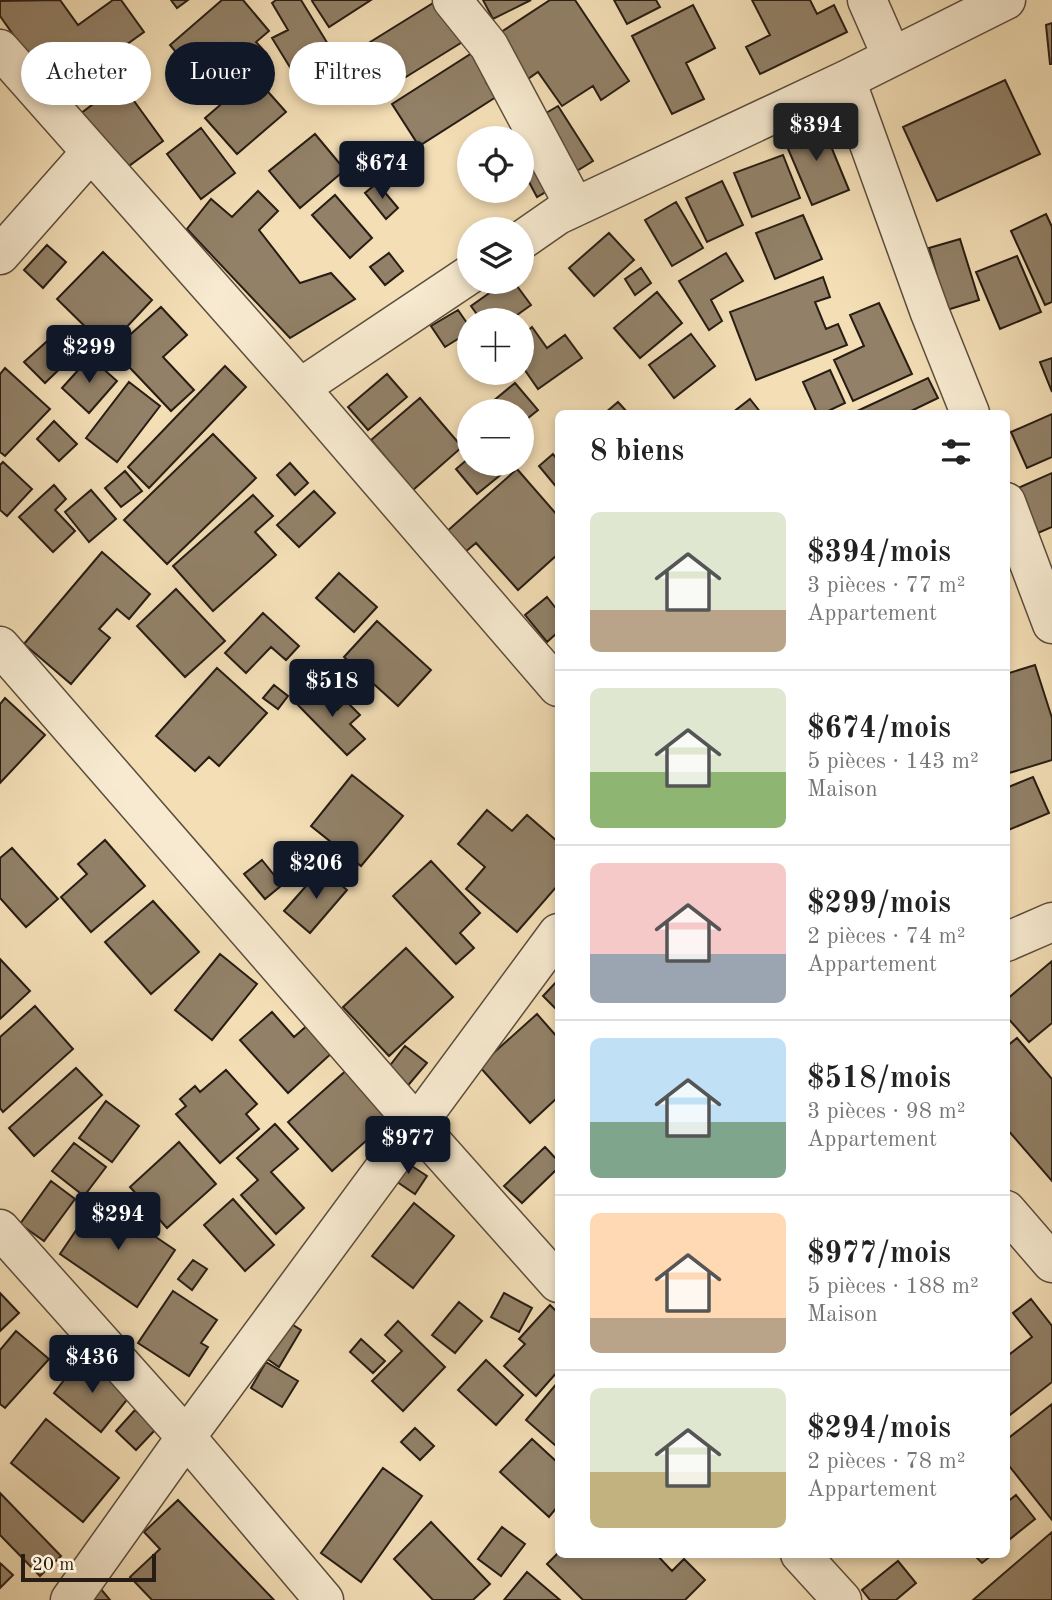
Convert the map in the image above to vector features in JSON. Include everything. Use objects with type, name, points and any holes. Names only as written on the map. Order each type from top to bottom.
[{"type":"street","points":[[452,0],[489,46],[575,207]]},
{"type":"street","points":[[867,0],[892,57]]},
{"type":"street","points":[[534,232],[558,215],[846,80],[1006,0]]},
{"type":"street","points":[[0,50],[300,388],[555,684]]},
{"type":"street","points":[[846,80],[930,313],[969,410]]},
{"type":"street","points":[[0,255],[90,153]]},
{"type":"street","points":[[300,388],[457,283]]},
{"type":"street","points":[[1010,523],[1018,564],[1052,624]]},
{"type":"street","points":[[0,646],[416,1125],[555,1280]]},
{"type":"street","points":[[1010,940],[1052,922]]},
{"type":"street","points":[[70,1600],[186,1437],[555,937]]},
{"type":"street","points":[[1010,1215],[1052,1263]]},
{"type":"street","points":[[0,1228],[186,1437],[324,1600]]},
{"type":"street","points":[[804,1558],[842,1600]]},
{"type":"building","points":[[60,0],[78,25],[113,0],[121,0],[144,32],[130,42],[21,42],[21,46],[0,16],[0,1]]},
{"type":"building","points":[[171,0],[188,0],[177,8]]},
{"type":"building","points":[[222,0],[243,0],[269,31],[256,42],[173,42]]},
{"type":"building","points":[[276,0],[301,0],[327,42],[289,42],[289,66],[272,38],[288,30],[272,3]]},
{"type":"building","points":[[371,0],[329,27],[312,1]]},
{"type":"building","points":[[438,0],[464,41],[406,77],[406,42],[370,42]]},
{"type":"building","points":[[483,0],[531,0],[493,19]]},
{"type":"building","points":[[550,0],[575,0],[629,81],[601,100],[593,86],[562,106],[538,72],[525,81],[495,36]]},
{"type":"building","points":[[614,0],[656,0],[660,7],[627,24]]},
{"type":"building","points":[[752,0],[810,0],[817,14],[834,5],[847,32],[760,74],[746,47],[770,35]]},
{"type":"building","points":[[693,5],[715,48],[686,63],[704,99],[672,114],[632,36]]},
{"type":"building","points":[[1052,23],[1052,64],[1050,64],[1046,25]]},
{"type":"building","points":[[480,48],[497,75],[486,82],[496,97],[419,146],[393,105],[406,105],[406,95]]},
{"type":"building","points":[[1005,80],[1040,154],[937,201],[903,127]]},
{"type":"building","points":[[275,100],[286,112],[237,154],[205,118],[220,105],[275,105]]},
{"type":"building","points":[[92,105],[137,105],[163,141],[122,171],[80,114]]},
{"type":"building","points":[[558,106],[593,161],[575,172],[541,116]]},
{"type":"building","points":[[821,122],[849,190],[812,205],[783,137]]},
{"type":"building","points":[[201,128],[235,173],[201,199],[167,154]]},
{"type":"building","points":[[315,134],[345,170],[300,208],[269,171]]},
{"type":"building","points":[[783,155],[800,198],[752,217],[734,173]]},
{"type":"building","points":[[534,159],[556,186],[537,197],[534,191]]},
{"type":"building","points":[[722,181],[743,225],[707,242],[686,198]]},
{"type":"building","points":[[377,183],[398,208],[386,219],[365,193]]},
{"type":"building","points":[[258,191],[278,211],[259,230],[300,283],[331,273],[355,299],[290,338],[187,229],[211,199],[232,217]]},
{"type":"building","points":[[335,195],[372,238],[350,258],[312,215]]},
{"type":"building","points":[[676,202],[703,248],[672,266],[645,220]]},
{"type":"building","points":[[1046,214],[1052,227],[1052,302],[1045,305],[1011,231]]},
{"type":"building","points":[[803,215],[822,259],[775,279],[756,233]]},
{"type":"building","points":[[609,233],[634,260],[594,296],[569,268]]},
{"type":"building","points":[[960,239],[979,300],[947,310],[929,248]]},
{"type":"building","points":[[47,245],[66,262],[43,288],[24,270]]},
{"type":"building","points":[[103,252],[152,300],[107,348],[57,299]]},
{"type":"building","points":[[389,253],[403,271],[385,285],[370,267]]},
{"type":"building","points":[[726,253],[743,281],[711,300],[722,321],[709,330],[679,281]]},
{"type":"building","points":[[1017,256],[1041,312],[1000,329],[976,272]]},
{"type":"building","points":[[641,268],[651,283],[635,295],[625,279]]},
{"type":"building","points":[[823,277],[830,297],[815,302],[826,329],[838,324],[847,345],[756,380],[730,312]]},
{"type":"building","points":[[657,292],[682,323],[640,358],[614,328]]},
{"type":"building","points":[[488,294],[523,294],[531,305],[527,308],[471,306]]},
{"type":"building","points":[[879,303],[912,374],[853,401],[834,360],[864,346],[850,315]]},
{"type":"building","points":[[161,307],[187,335],[163,357],[194,390],[171,411],[113,350]]},
{"type":"building","points":[[457,311],[457,340],[445,347],[431,326]]},
{"type":"building","points":[[534,330],[547,348],[565,335],[582,358],[538,389],[534,383]]},
{"type":"building","points":[[691,334],[715,366],[674,398],[649,365]]},
{"type":"building","points":[[54,335],[74,355],[45,383],[24,362]]},
{"type":"building","points":[[90,357],[117,381],[89,413],[62,388]]},
{"type":"building","points":[[1052,358],[1052,392],[1040,362]]},
{"type":"building","points":[[225,366],[246,387],[149,488],[128,467]]},
{"type":"building","points":[[5,368],[50,409],[5,456],[0,452],[0,374]]},
{"type":"building","points":[[830,370],[845,403],[830,410],[816,410],[803,382]]},
{"type":"building","points":[[387,374],[407,397],[368,430],[348,407]]},
{"type":"building","points":[[928,378],[938,398],[913,410],[859,410]]},
{"type":"building","points":[[129,382],[160,406],[117,462],[86,438]]},
{"type":"building","points":[[513,385],[517,385],[529,399],[496,399]]},
{"type":"building","points":[[420,398],[457,441],[457,451],[413,490],[371,440]]},
{"type":"building","points":[[750,399],[759,410],[736,410]]},
{"type":"building","points":[[618,402],[625,410],[609,410]]},
{"type":"building","points":[[1052,414],[1052,457],[1027,468],[1011,432]]},
{"type":"building","points":[[54,421],[77,444],[59,461],[37,439]]},
{"type":"building","points":[[213,434],[256,478],[167,564],[124,520]]},
{"type":"building","points":[[553,454],[555,485],[539,466]]},
{"type":"building","points":[[3,462],[32,489],[7,516],[0,510],[0,465]]},
{"type":"building","points":[[290,463],[308,483],[295,495],[277,475]]},
{"type":"building","points":[[125,471],[142,491],[121,507],[105,488]]},
{"type":"building","points":[[1052,473],[1052,527],[1038,533],[1018,488]]},
{"type":"building","points":[[462,476],[499,476],[477,494]]},
{"type":"building","points":[[509,476],[523,476],[555,513],[555,557],[518,590],[476,543],[464,553],[445,533]]},
{"type":"building","points":[[54,485],[66,499],[55,510],[75,531],[53,552],[19,517]]},
{"type":"building","points":[[91,490],[116,519],[89,542],[65,512]]},
{"type":"building","points":[[314,491],[335,513],[299,547],[277,525]]},
{"type":"building","points":[[253,495],[273,516],[255,532],[276,555],[213,611],[173,566]]},
{"type":"building","points":[[102,552],[150,594],[129,619],[117,609],[99,629],[110,638],[71,684],[24,644]]},
{"type":"building","points":[[339,573],[377,607],[354,632],[316,598]]},
{"type":"building","points":[[176,589],[225,641],[185,677],[137,626]]},
{"type":"building","points":[[547,597],[555,607],[555,635],[547,642],[525,615]]},
{"type":"building","points":[[263,613],[299,646],[286,660],[271,647],[246,673],[225,653]]},
{"type":"building","points":[[377,621],[431,670],[398,706],[344,657]]},
{"type":"building","points":[[1035,665],[1052,718],[1052,760],[1010,773],[1010,673]]},
{"type":"building","points":[[217,668],[267,713],[219,766],[209,757],[195,771],[156,736]]},
{"type":"building","points":[[274,685],[288,696],[278,709],[263,698]]},
{"type":"building","points":[[311,685],[337,710],[346,701],[360,715],[350,724],[365,739],[347,755],[294,701]]},
{"type":"building","points":[[5,698],[45,735],[0,783],[0,704]]},
{"type":"building","points":[[352,775],[403,816],[361,866],[311,826]]},
{"type":"building","points":[[1033,777],[1049,813],[1010,829],[1010,786]]},
{"type":"building","points":[[487,810],[512,831],[527,815],[555,839],[555,888],[517,932],[466,889],[485,867],[458,844]]},
{"type":"building","points":[[105,840],[145,886],[91,932],[61,897],[87,874],[78,864]]},
{"type":"building","points":[[12,848],[58,899],[26,927],[0,898],[0,858]]},
{"type":"building","points":[[262,860],[282,885],[265,899],[244,874]]},
{"type":"building","points":[[431,861],[480,913],[460,933],[474,948],[456,964],[393,896]]},
{"type":"building","points":[[322,868],[347,890],[310,933],[284,911]]},
{"type":"building","points":[[153,901],[199,952],[151,994],[105,942]]},
{"type":"building","points":[[406,948],[453,997],[389,1056],[343,1007]]},
{"type":"building","points":[[220,954],[257,984],[212,1040],[175,1010]]},
{"type":"building","points":[[0,959],[30,991],[0,1019]]},
{"type":"building","points":[[1052,961],[1052,1023],[1029,1042],[1010,1021],[1010,997]]},
{"type":"building","points":[[555,983],[555,1008],[543,996]]},
{"type":"building","points":[[35,1006],[73,1049],[3,1112],[0,1108],[0,1037]]},
{"type":"building","points":[[272,1012],[294,1037],[309,1024],[334,1051],[288,1093],[240,1040]]},
{"type":"building","points":[[537,1014],[555,1035],[555,1100],[530,1123],[479,1066]]},
{"type":"building","points":[[1017,1038],[1052,1079],[1052,1181],[1010,1133],[1010,1044]]},
{"type":"building","points":[[405,1046],[427,1063],[405,1089],[385,1072]]},
{"type":"building","points":[[76,1068],[102,1095],[34,1156],[9,1128]]},
{"type":"building","points":[[349,1068],[393,1117],[332,1171],[288,1122]]},
{"type":"building","points":[[226,1070],[257,1104],[246,1114],[259,1129],[220,1163],[176,1114],[186,1106],[180,1099],[195,1086],[200,1092]]},
{"type":"building","points":[[106,1101],[139,1126],[112,1162],[79,1138]]},
{"type":"building","points":[[275,1124],[298,1149],[271,1172],[304,1208],[276,1234],[241,1195],[258,1180],[237,1158]]},
{"type":"building","points":[[179,1142],[216,1184],[167,1228],[130,1187]]},
{"type":"building","points":[[74,1143],[106,1167],[84,1196],[52,1171]]},
{"type":"building","points":[[545,1147],[555,1158],[555,1171],[522,1203],[504,1186]]},
{"type":"building","points":[[401,1159],[427,1176],[415,1194],[390,1177]]},
{"type":"building","points":[[51,1181],[75,1199],[44,1241],[20,1224]]},
{"type":"building","points":[[98,1198],[175,1250],[137,1307],[60,1254]]},
{"type":"building","points":[[233,1199],[274,1245],[245,1271],[204,1225]]},
{"type":"building","points":[[414,1203],[454,1236],[413,1288],[372,1256]]},
{"type":"building","points":[[193,1260],[207,1269],[192,1290],[178,1279]]},
{"type":"building","points":[[173,1291],[217,1320],[201,1343],[208,1347],[189,1376],[138,1343]]},
{"type":"building","points":[[0,1293],[19,1313],[0,1331]]},
{"type":"building","points":[[504,1293],[532,1308],[519,1332],[491,1317]]},
{"type":"building","points":[[1031,1299],[1052,1326],[1052,1382],[1010,1415],[1010,1354],[1032,1337],[1013,1313]]},
{"type":"building","points":[[459,1302],[482,1321],[455,1353],[432,1335]]},
{"type":"building","points":[[550,1305],[555,1310],[555,1374],[536,1396],[504,1366],[525,1344],[519,1339]]},
{"type":"building","points":[[282,1318],[301,1330],[279,1367],[260,1354]]},
{"type":"building","points":[[398,1321],[445,1367],[403,1411],[372,1381],[402,1351],[385,1335]]},
{"type":"building","points":[[16,1331],[49,1359],[5,1408],[0,1404],[0,1350]]},
{"type":"building","points":[[361,1339],[385,1361],[373,1373],[350,1352]]},
{"type":"building","points":[[82,1357],[130,1396],[101,1432],[54,1393]]},
{"type":"building","points":[[486,1360],[523,1395],[496,1425],[458,1390]]},
{"type":"building","points":[[266,1362],[298,1381],[282,1407],[251,1388]]},
{"type":"building","points":[[555,1386],[555,1445],[526,1420]]},
{"type":"building","points":[[1052,1404],[1052,1520],[1010,1467],[1010,1437]]},
{"type":"building","points":[[135,1410],[156,1429],[136,1450],[116,1431]]},
{"type":"building","points":[[46,1419],[119,1478],[83,1522],[11,1463]]},
{"type":"building","points":[[415,1428],[434,1446],[420,1460],[401,1442]]},
{"type":"building","points":[[532,1439],[555,1460],[555,1510],[549,1517],[500,1472]]},
{"type":"building","points":[[383,1468],[422,1496],[361,1582],[321,1553]]},
{"type":"building","points":[[0,1493],[61,1556],[40,1576],[0,1535]]},
{"type":"building","points":[[1016,1495],[1035,1519],[1010,1539],[1010,1500]]},
{"type":"building","points":[[178,1500],[274,1600],[152,1600],[130,1577],[160,1549],[144,1532]]},
{"type":"building","points":[[431,1522],[490,1584],[473,1600],[433,1600],[394,1559]]},
{"type":"building","points":[[502,1527],[525,1544],[501,1576],[478,1559]]},
{"type":"building","points":[[1052,1532],[1052,1600],[973,1600]]},
{"type":"building","points":[[555,1556],[660,1558],[672,1571],[684,1559],[705,1580],[685,1600],[583,1600],[547,1564]]},
{"type":"building","points":[[898,1561],[916,1583],[896,1600],[870,1600],[862,1590]]},
{"type":"building","points":[[0,1563],[13,1575],[0,1588]]},
{"type":"building","points":[[527,1572],[560,1600],[504,1600]]},
{"type":"building","points":[[100,1588],[110,1600],[85,1600]]}]
